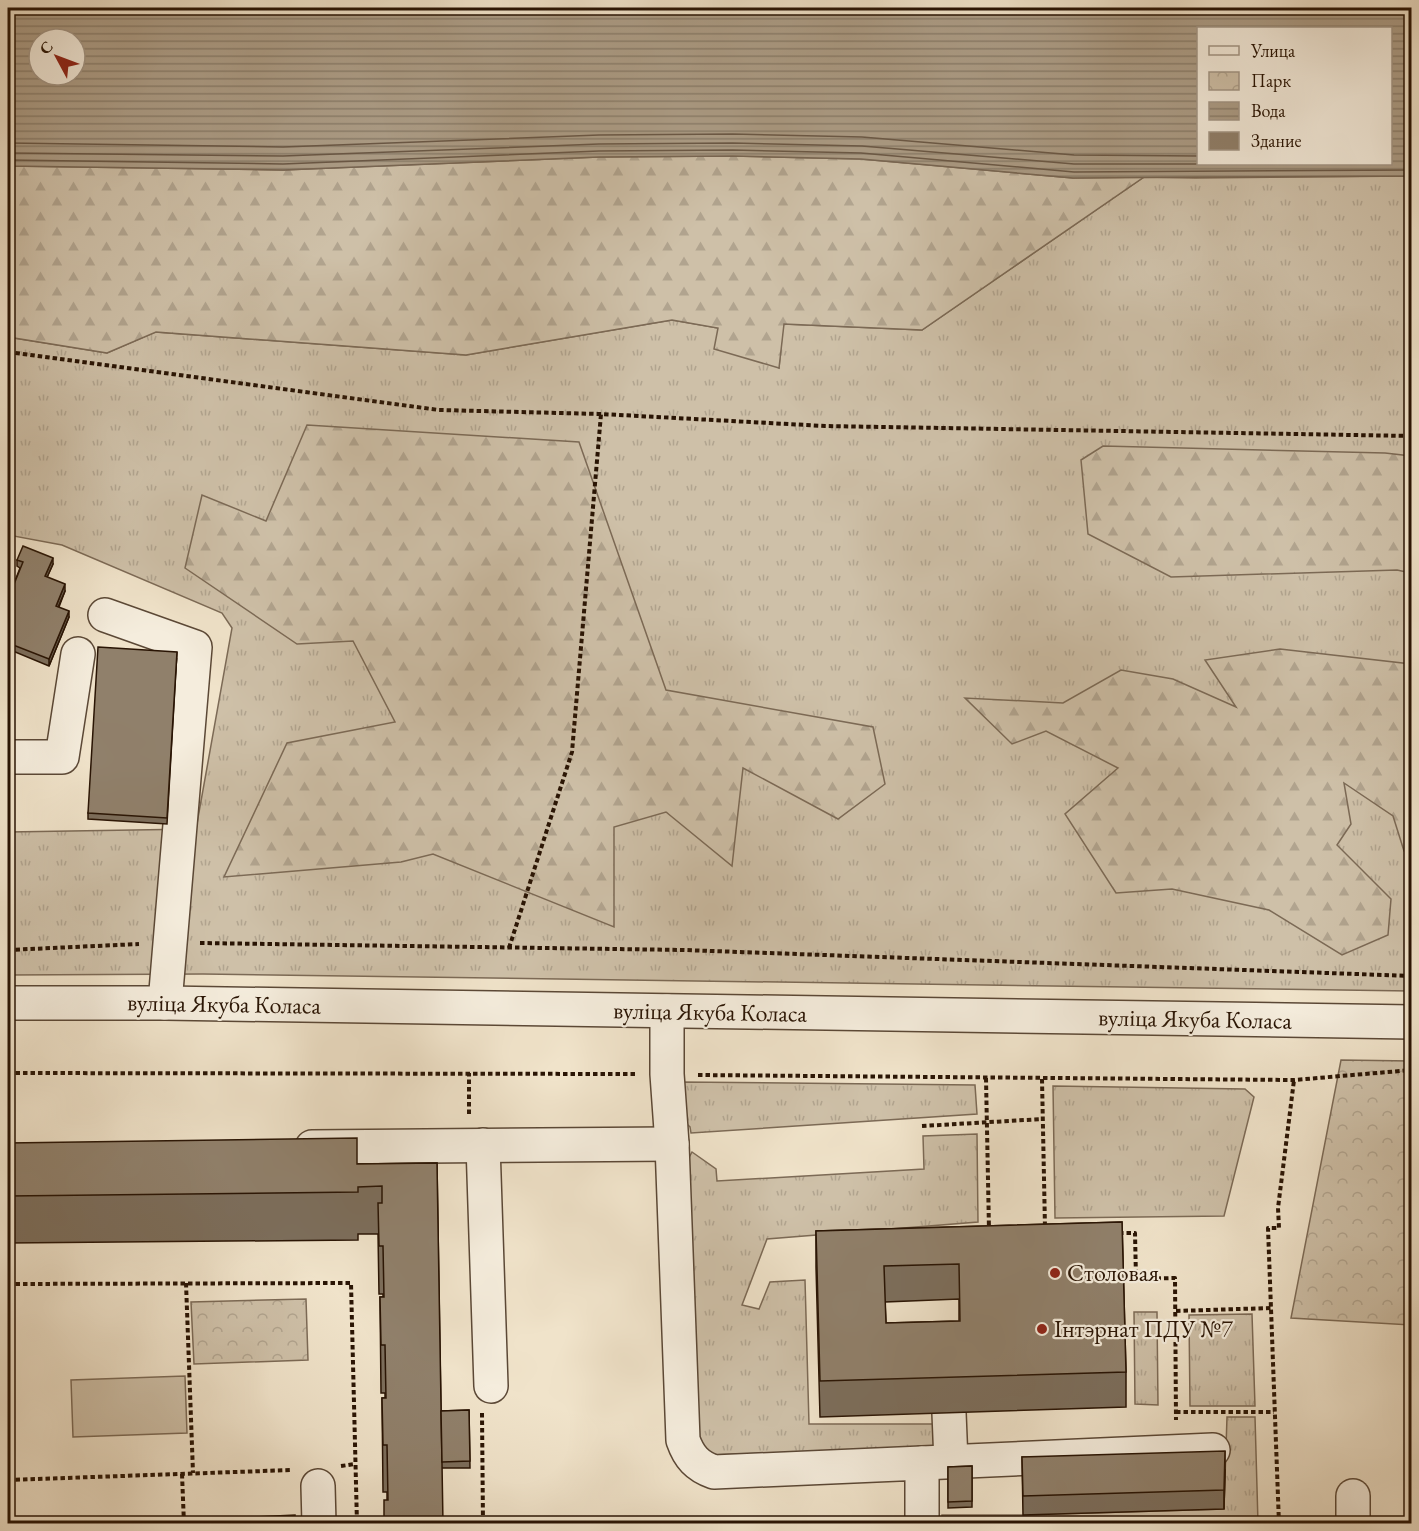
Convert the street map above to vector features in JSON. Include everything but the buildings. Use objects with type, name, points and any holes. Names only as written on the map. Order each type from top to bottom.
[{"type":"street","points":[[105,615],[195,647],[165,1003]]},
{"type":"street","points":[[8,758],[62,757],[78,654]]},
{"type":"street","name":"вуліца Якуба Коласа","points":[[8,1003],[165,1003],[1412,1022]]},
{"type":"street","points":[[667,1011],[667,1074],[672,1144],[683,1440],[688,1454],[704,1468],[714,1472],[1213,1450]]},
{"type":"street","points":[[279,1147],[672,1144]]},
{"type":"street","points":[[476,1145],[491,1386]]},
{"type":"street","points":[[921,1524],[949,1413]]},
{"type":"street","points":[[309,1478],[319,1524]]},
{"type":"path","points":[[8,352],[439,410],[601,414],[825,426],[1412,436]]},
{"type":"path","points":[[509,948],[572,752],[601,414]]},
{"type":"path","points":[[8,950],[170,942],[684,950],[1412,975]]},
{"type":"path","points":[[8,1073],[667,1074],[1294,1080],[1412,1070]]},
{"type":"path","points":[[469,1073],[476,1145]]},
{"type":"path","points":[[986,1078],[990,1237]]},
{"type":"path","points":[[1042,1078],[1045,1236]]},
{"type":"path","points":[[1279,1524],[1268,1228],[1279,1228],[1278,1208],[1294,1080]]},
{"type":"path","points":[[922,1126],[1043,1119]]},
{"type":"path","points":[[1113,1234],[1135,1233],[1136,1279],[1176,1278],[1177,1452]]},
{"type":"path","points":[[186,1283],[193,1473]]},
{"type":"path","points":[[8,1284],[351,1283],[357,1524]]},
{"type":"path","points":[[1176,1311],[1271,1308]]},
{"type":"path","points":[[1176,1412],[1274,1412]]},
{"type":"path","points":[[482,1417],[483,1524]]},
{"type":"path","points":[[347,1465],[355,1464]]},
{"type":"path","points":[[8,1480],[193,1473],[309,1478]]},
{"type":"path","points":[[182,1474],[184,1524]]},
{"type":"green space","points":[[733,156],[861,159],[1073,178],[1144,177],[922,330],[784,324],[779,368],[714,349],[718,328],[672,320],[466,355],[156,332],[107,353],[8,337],[8,166],[283,170],[599,157]]},
{"type":"green space","points":[[1411,176],[1411,991],[203,974],[8,975],[8,832],[196,829],[232,628],[222,613],[62,545],[8,535],[8,337],[107,353],[155,332],[466,355],[672,320],[718,328],[779,368],[783,324],[922,330],[1144,177]]},
{"type":"green space","points":[[307,425],[579,442],[666,690],[873,727],[885,784],[838,819],[743,768],[732,866],[666,812],[614,827],[614,927],[433,854],[401,862],[224,877],[287,743],[395,722],[353,641],[297,644],[185,568],[202,495],[266,521]]},
{"type":"green space","points":[[1103,446],[1385,453],[1411,456],[1411,573],[1397,570],[1171,577],[1088,534],[1081,460]]},
{"type":"green space","points":[[1280,649],[1411,664],[1411,855],[1404,851],[1393,816],[1344,783],[1351,824],[1337,845],[1391,899],[1388,935],[1342,955],[1269,910],[1172,889],[1116,893],[1065,814],[1118,768],[1046,731],[1012,744],[965,698],[1063,703],[1121,670],[1173,679],[1236,707],[1205,660]]},
{"type":"green space","points":[[1341,1060],[1411,1061],[1411,1325],[1291,1318]]},
{"type":"green space","points":[[681,1082],[975,1085],[977,1114],[691,1133],[690,1127],[680,1118]]},
{"type":"green space","points":[[1053,1086],[1245,1089],[1254,1097],[1224,1216],[1055,1218]]},
{"type":"green space","points":[[977,1134],[978,1222],[767,1239],[742,1305],[759,1309],[770,1282],[805,1280],[809,1424],[941,1424],[934,1448],[707,1455],[696,1437],[684,1167],[692,1152],[716,1169],[717,1181],[924,1169],[923,1136]]},
{"type":"green space","points":[[306,1299],[308,1360],[194,1364],[191,1302]]},
{"type":"green space","points":[[1134,1312],[1157,1312],[1158,1405],[1135,1404]]},
{"type":"green space","points":[[1252,1314],[1255,1406],[1190,1406],[1189,1315]]},
{"type":"green space","points":[[185,1376],[187,1433],[73,1437],[71,1380]]},
{"type":"green space","points":[[1227,1417],[1255,1417],[1258,1523],[942,1524],[942,1515],[1224,1509]]},
{"type":"water","points":[[8,8],[1411,8],[1411,176],[1073,178],[861,159],[733,156],[599,157],[283,170],[8,166]]},
{"type":"place","name":"Столовая","points":[[1055,1273]]},
{"type":"place","name":"Інтэрнат ПДУ №7","points":[[1042,1329]]}]
